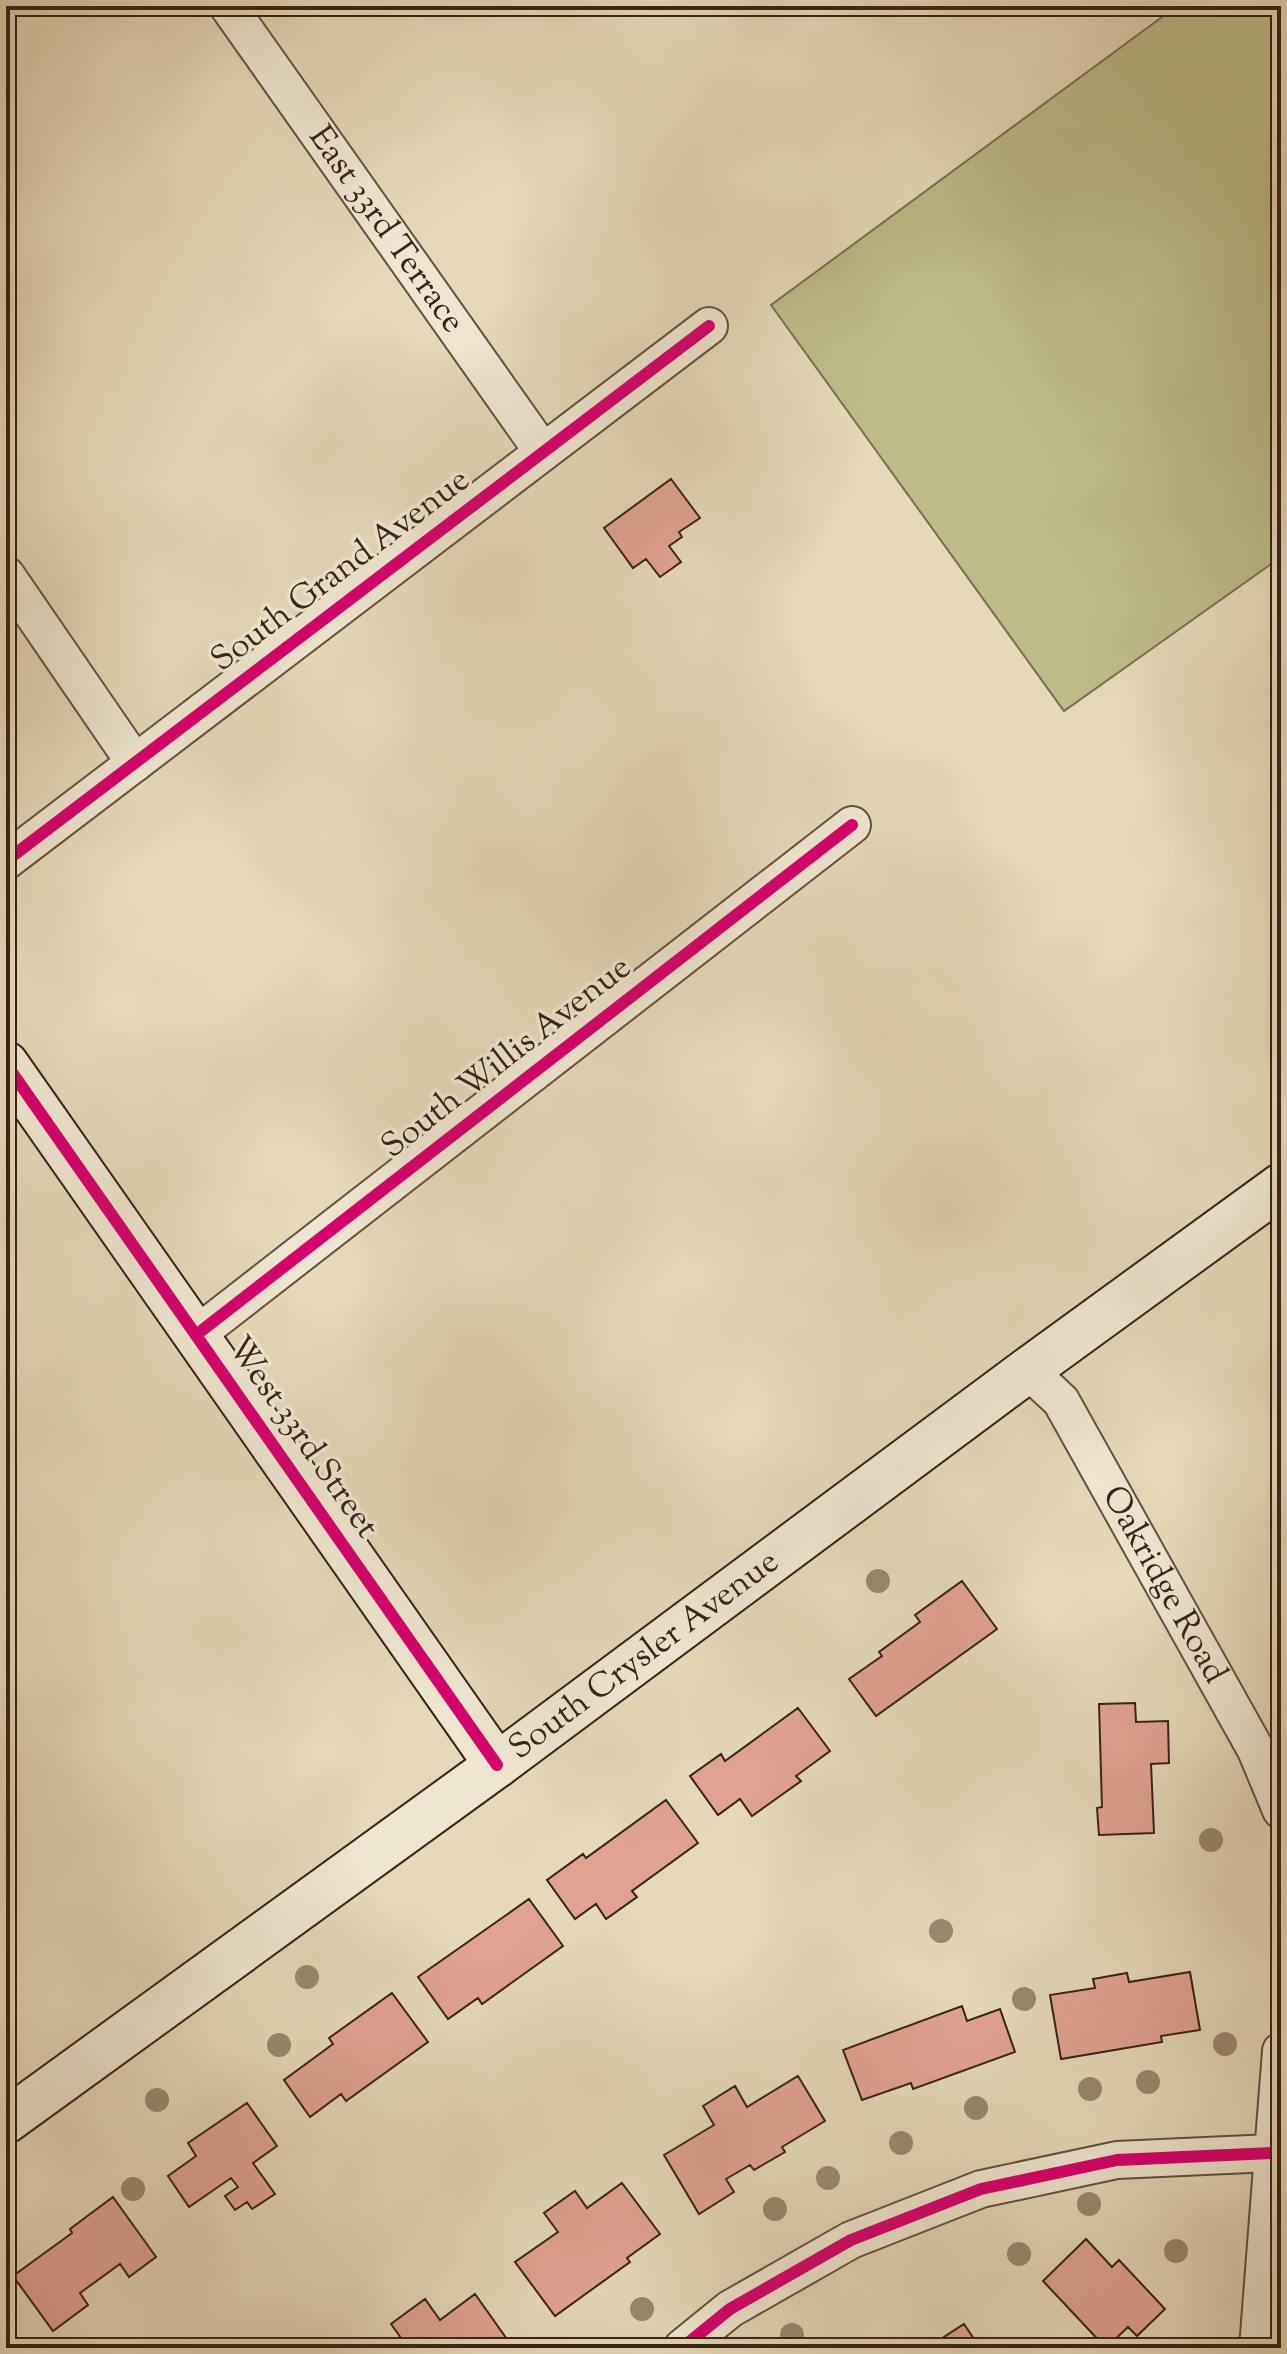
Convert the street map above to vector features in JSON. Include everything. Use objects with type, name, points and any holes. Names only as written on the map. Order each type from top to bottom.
[{"type":"main road","name":"West 33rd Street","points":[[6,1064],[497,1765]]},
{"type":"main road","name":"South Crysler Avenue","points":[[6,2121],[497,1765],[1281,1186]]},
{"type":"street","name":"East 33rd Terrace","points":[[228,6],[543,452]]},
{"type":"street","name":"South Grand Avenue","points":[[6,861],[709,326]]},
{"type":"street","points":[[6,575],[135,763]]},
{"type":"street","name":"South Willis Avenue","points":[[196,1335],[852,825]]},
{"type":"street","name":"Oakridge Road","points":[[1028,1370],[1061,1401],[1256,1750],[1281,1810]]},
{"type":"street","points":[[1258,2348],[1281,2051]]},
{"type":"street","points":[[682,2348],[730,2309],[851,2240],[981,2189],[1117,2160],[1272,2153]]},
{"type":"shaded area","points":[[1177,6],[1281,6],[1281,557],[1064,711],[771,305]]},
{"type":"building","points":[[671,479],[700,518],[679,532],[682,537],[669,546],[681,562],[660,577],[646,559],[633,568],[604,528]]},
{"type":"building","points":[[962,1581],[997,1629],[876,1716],[849,1679],[882,1656],[879,1652],[920,1622],[915,1615]]},
{"type":"building","points":[[1135,1703],[1136,1722],[1168,1721],[1169,1763],[1151,1764],[1154,1833],[1099,1835],[1097,1808],[1102,1807],[1099,1704]]},
{"type":"building","points":[[798,1708],[830,1751],[796,1776],[801,1781],[752,1816],[740,1799],[718,1815],[690,1776],[721,1754],[725,1761]]},
{"type":"building","points":[[666,1800],[698,1843],[632,1891],[637,1897],[606,1919],[596,1904],[575,1919],[547,1880],[583,1854],[586,1858]]},
{"type":"building","points":[[529,1899],[563,1946],[482,2004],[478,1998],[448,2019],[418,1977]]},
{"type":"building","points":[[1190,1972],[1200,2030],[1161,2036],[1162,2042],[1061,2059],[1050,1995],[1095,1988],[1093,1979],[1127,1973],[1129,1982]]},
{"type":"building","points":[[392,1993],[428,2042],[346,2101],[341,2094],[310,2117],[284,2080],[333,2044],[329,2038]]},
{"type":"building","points":[[962,2006],[967,2021],[1000,2009],[1015,2052],[913,2089],[911,2083],[862,2100],[843,2050]]},
{"type":"building","points":[[798,2076],[825,2121],[782,2147],[785,2152],[754,2170],[750,2165],[726,2179],[734,2192],[699,2214],[664,2155],[714,2125],[703,2106],[735,2086],[747,2107]]},
{"type":"building","points":[[247,2103],[277,2146],[253,2163],[275,2194],[252,2209],[247,2202],[235,2210],[225,2196],[238,2187],[231,2178],[189,2207],[168,2176],[196,2156],[188,2143]]},
{"type":"building","points":[[622,2183],[660,2234],[627,2258],[630,2262],[555,2316],[515,2262],[558,2232],[544,2213],[575,2191],[587,2208]]},
{"type":"building","points":[[113,2197],[156,2257],[129,2277],[120,2264],[80,2293],[88,2305],[53,2331],[13,2276],[72,2233],[70,2229]]},
{"type":"building","points":[[1086,2239],[1112,2267],[1119,2260],[1165,2309],[1137,2336],[1128,2327],[1106,2348],[1043,2281]]},
{"type":"building","points":[[475,2294],[509,2342],[501,2348],[402,2348],[406,2345],[391,2324],[425,2299],[440,2320]]},
{"type":"building","points":[[964,2324],[980,2348],[927,2348]]},
{"type":"cycle path","points":[[6,861],[709,326]]},
{"type":"cycle path","points":[[196,1335],[852,825]]},
{"type":"cycle path","points":[[6,1064],[497,1765]]},
{"type":"cycle path","points":[[682,2348],[730,2309],[851,2240],[981,2189],[1117,2160],[1272,2153]]}]
